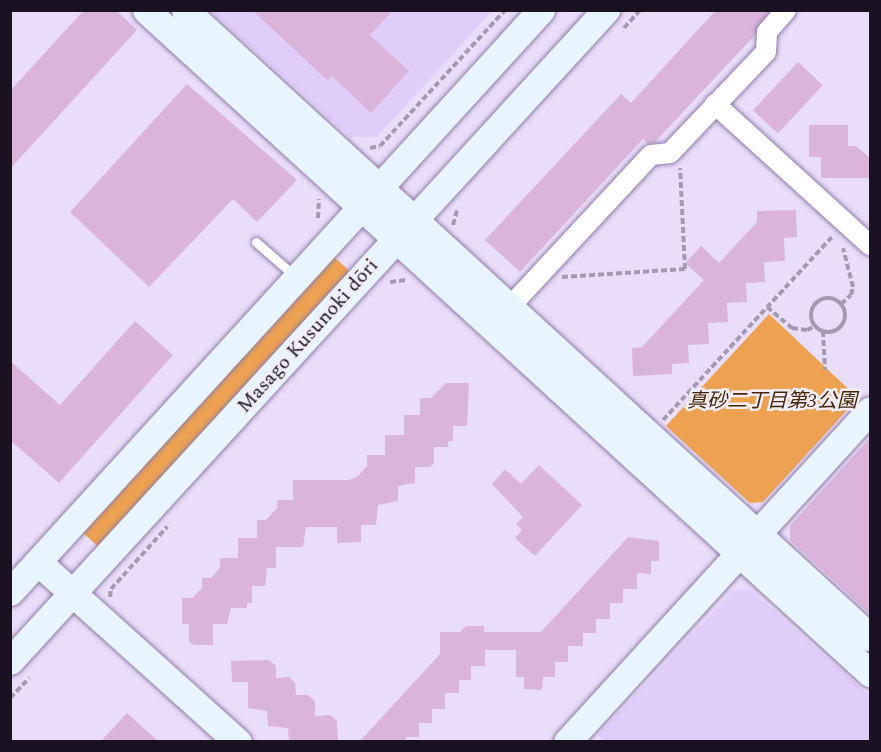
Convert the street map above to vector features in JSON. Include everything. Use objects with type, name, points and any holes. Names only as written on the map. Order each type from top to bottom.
[{"type":"street","points":[[146,10],[870,673]]},
{"type":"street","points":[[185,10],[870,638]]},
{"type":"street","points":[[10,592],[541,10]]},
{"type":"street","name":"Masago Kusunoki dōri","points":[[22,667],[74,594],[606,10]]},
{"type":"street","points":[[519,297],[651,155],[670,153],[766,52],[767,32],[786,10]]},
{"type":"street","points":[[715,104],[870,245]]},
{"type":"street","points":[[567,741],[870,410]]},
{"type":"street","points":[[38,562],[238,741]]},
{"type":"lane","points":[[256,242],[298,278]]},
{"type":"path","points":[[365,147],[380,146],[505,10]]},
{"type":"path","points":[[616,37],[640,10]]},
{"type":"path","points":[[555,278],[685,268],[680,163],[670,153]]},
{"type":"path","points":[[455,235],[454,213],[462,204]]},
{"type":"path","points":[[659,425],[846,222]]},
{"type":"path","points":[[832,237],[843,249],[853,287],[851,295],[841,304]]},
{"type":"path","points":[[386,285],[410,281]]},
{"type":"path","points":[[826,298],[841,304],[845,314],[842,324],[834,331],[823,331],[815,326],[811,314],[815,303],[826,298]]},
{"type":"path","points":[[767,307],[792,328],[807,330],[815,326]]},
{"type":"path","points":[[823,331],[825,370]]},
{"type":"path","points":[[111,603],[111,589],[174,520]]},
{"type":"path","points":[[10,698],[22,667]]},
{"type":"shaded area","points":[[211,11],[492,11],[377,137],[350,137]]},
{"type":"shaded area","points":[[749,589],[870,696],[870,741],[605,742],[598,735],[734,590]]},
{"type":"green space","points":[[333,256],[351,272],[101,549],[83,533]]},
{"type":"green space","name":"真砂二丁目第3公園","points":[[769,314],[858,398],[763,502],[750,503],[666,426]]},
{"type":"building","points":[[84,10],[116,10],[137,30],[10,169],[10,91]]},
{"type":"building","points":[[252,10],[393,10],[370,35],[409,71],[371,113],[332,76],[328,81]]},
{"type":"building","points":[[716,10],[770,10],[755,35],[655,142],[648,144],[643,139],[520,272],[485,240],[621,94],[631,103]]},
{"type":"building","points":[[798,62],[823,85],[778,133],[753,110]]},
{"type":"building","points":[[187,84],[297,180],[257,222],[233,199],[149,287],[70,212]]},
{"type":"building","points":[[809,125],[848,125],[848,146],[856,146],[870,158],[870,178],[821,178],[821,157],[809,157]]},
{"type":"building","points":[[796,210],[797,237],[784,238],[785,261],[764,262],[765,282],[746,283],[747,302],[727,303],[728,322],[708,323],[709,344],[688,345],[689,363],[672,364],[672,374],[633,376],[632,348],[642,347],[704,280],[685,263],[701,246],[719,263],[757,222],[757,211]]},
{"type":"building","points":[[135,321],[173,355],[59,483],[10,440],[10,361],[60,405]]},
{"type":"building","points":[[446,383],[469,383],[467,426],[453,426],[453,441],[448,441],[448,447],[434,447],[434,463],[430,467],[415,467],[415,483],[398,486],[398,501],[378,505],[376,525],[361,525],[361,542],[337,543],[337,527],[306,527],[303,547],[276,547],[276,568],[267,568],[265,586],[252,586],[252,603],[247,603],[247,608],[231,608],[227,624],[213,624],[213,645],[193,645],[189,641],[189,624],[182,624],[182,598],[192,598],[202,588],[202,578],[211,578],[220,568],[220,558],[238,558],[238,538],[257,538],[257,520],[266,520],[277,508],[277,500],[293,500],[293,480],[349,480],[358,476],[367,466],[367,455],[385,455],[385,435],[404,435],[404,415],[420,415],[420,398],[431,398]]},
{"type":"building","points":[[870,438],[870,614],[790,540],[790,526]]},
{"type":"building","points":[[539,465],[582,505],[535,556],[515,538],[522,530],[516,524],[523,517],[492,484],[505,469],[521,484]]},
{"type":"building","points":[[628,537],[659,541],[659,561],[651,561],[651,574],[637,573],[637,589],[623,589],[623,603],[610,603],[610,619],[596,619],[596,633],[583,633],[583,646],[568,646],[568,662],[555,662],[555,677],[543,677],[542,690],[524,689],[524,677],[516,677],[516,650],[485,650],[485,666],[471,666],[471,680],[459,680],[459,693],[445,693],[445,709],[432,709],[432,723],[419,723],[419,737],[406,737],[406,741],[360,741],[440,654],[440,632],[460,632],[466,626],[484,626],[484,632],[541,632]]},
{"type":"building","points":[[269,660],[276,666],[276,678],[289,677],[295,683],[296,695],[308,695],[315,701],[315,716],[330,715],[337,721],[338,741],[289,741],[288,728],[268,726],[267,711],[248,708],[248,682],[232,682],[231,661]]},
{"type":"building","points":[[127,713],[158,741],[101,741]]}]
